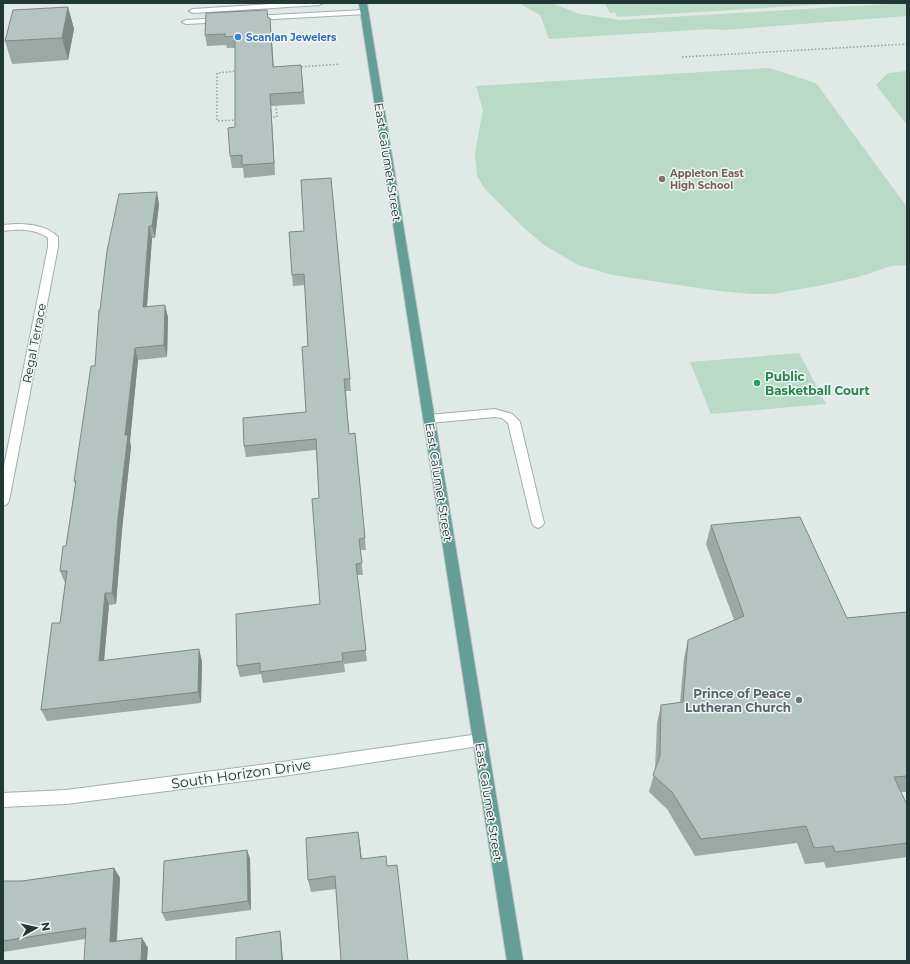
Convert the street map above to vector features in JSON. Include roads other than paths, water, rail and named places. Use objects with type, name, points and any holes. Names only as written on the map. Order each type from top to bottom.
[{"type":"main road","name":"East Calumet Street","points":[[363,7],[515,961]]},
{"type":"street","points":[[193,11],[319,3]]},
{"type":"street","points":[[248,18],[363,7]]},
{"type":"street","points":[[186,22],[232,19]]},
{"type":"street","name":"Regal Terrace","points":[[3,228],[19,226],[44,230],[53,236],[53,248],[3,501]]},
{"type":"street","points":[[429,419],[496,413],[504,414],[512,418],[538,523]]},
{"type":"street","name":"South Horizon Drive","points":[[3,800],[66,798],[290,768],[479,740]]},
{"type":"place","name":"Scanlan Jewelers","points":[[238,37]]},
{"type":"place","name":"Appleton East High School","points":[[662,179]]},
{"type":"place","name":"Public Basketball Court","points":[[757,383]]},
{"type":"place","name":"Prince of Peace Lutheran Church","points":[[799,700]]}]
